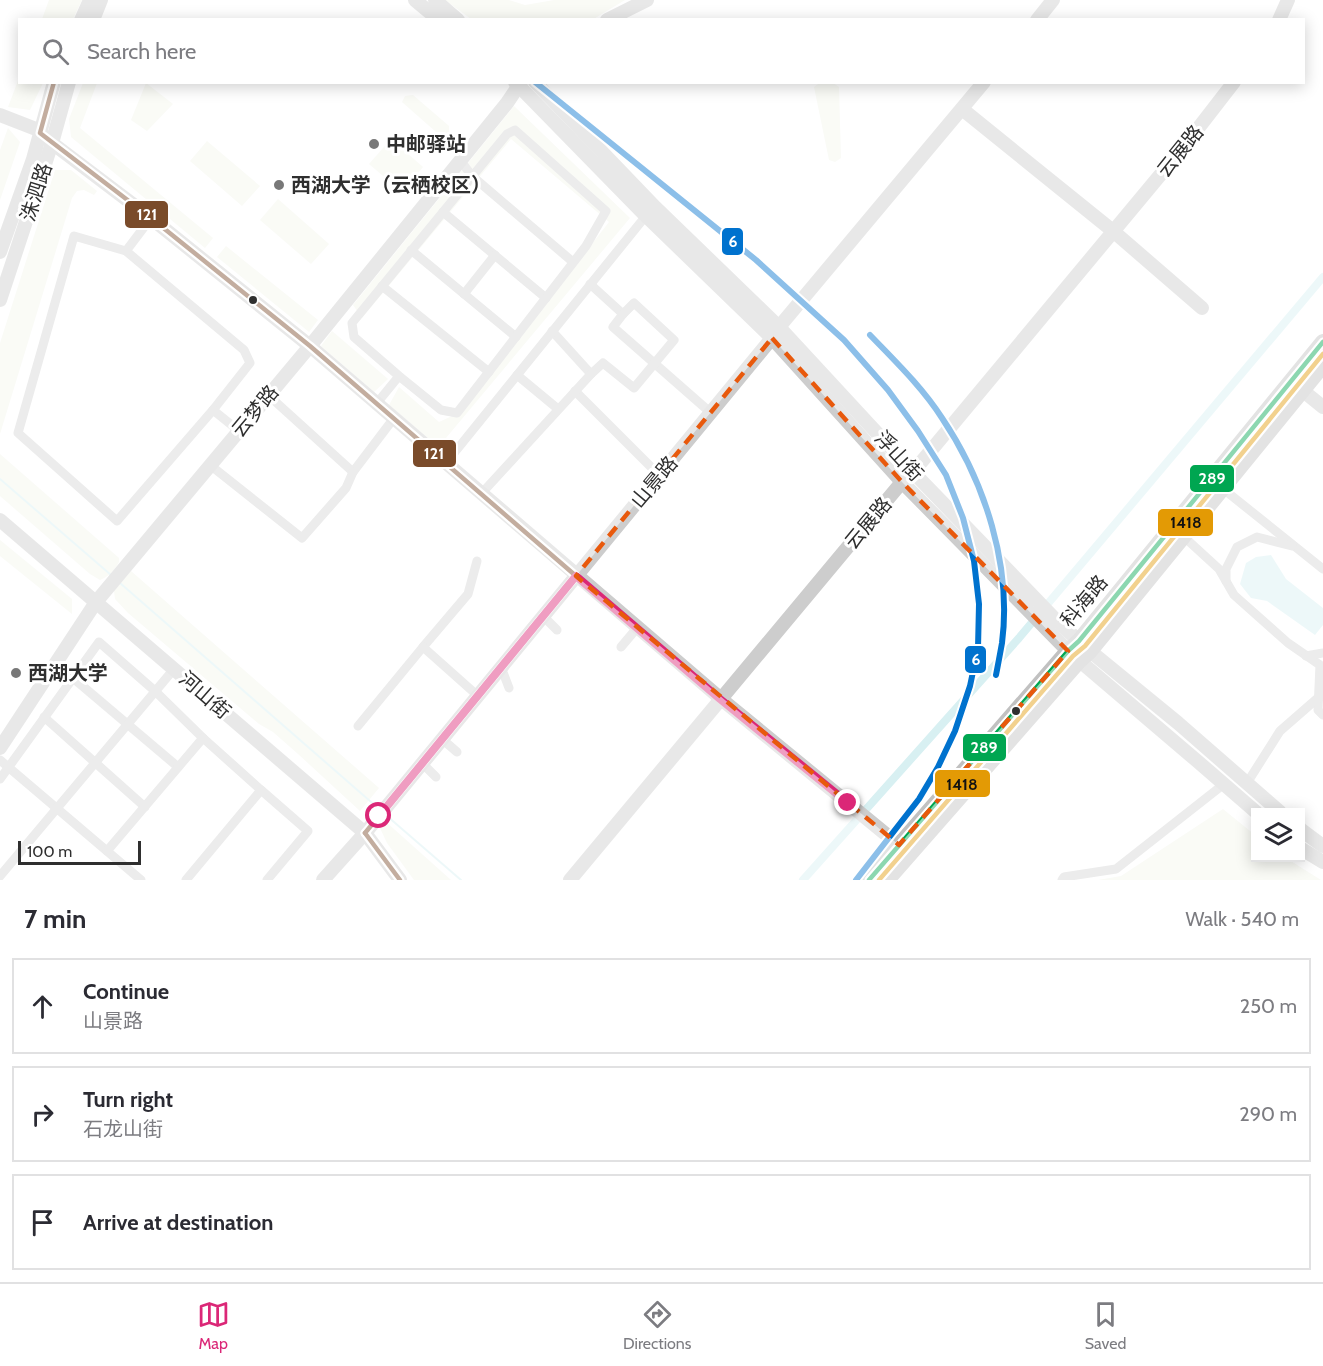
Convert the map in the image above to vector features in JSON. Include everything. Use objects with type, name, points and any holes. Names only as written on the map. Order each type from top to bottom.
[{"type":"highway","name":"科海路","points":[[887,880],[1079,651],[1323,342]]},
{"type":"highway","name":"科海路","points":[[869,880],[1183,536],[1323,365]]},
{"type":"street","points":[[82,18],[90,0]]},
{"type":"street","points":[[94,18],[101,0]]},
{"type":"street","points":[[415,0],[437,18]]},
{"type":"street","points":[[435,0],[456,18]]},
{"type":"street","points":[[611,18],[647,0]]},
{"type":"street","points":[[1039,18],[1053,0]]},
{"type":"street","points":[[1280,18],[1288,0]]},
{"type":"street","name":"洙泗路","points":[[0,252],[33,159],[53,84]]},
{"type":"street","name":"洙泗路","points":[[0,300],[52,143],[68,84]]},
{"type":"street","name":"浮山街","points":[[518,84],[775,333],[914,472],[1053,626],[1251,808]]},
{"type":"street","name":"云梦路","points":[[0,748],[96,602],[310,346],[460,160],[518,84]]},
{"type":"street","name":"浮山街","points":[[537,84],[650,211]]},
{"type":"street","name":"山景路","points":[[323,880],[478,696],[982,84]]},
{"type":"street","name":"云展路","points":[[570,880],[902,482],[914,472],[1232,84]]},
{"type":"street","points":[[962,109],[1113,231],[1202,308]]},
{"type":"street","points":[[0,115],[36,129],[310,346],[720,699],[899,845]]},
{"type":"street","points":[[515,130],[606,211],[586,246],[457,413],[441,410],[399,376],[354,337],[352,323],[443,212],[507,134],[515,130]]},
{"type":"street","points":[[460,160],[472,176],[573,262]]},
{"type":"street","points":[[446,463],[650,211]]},
{"type":"street","points":[[443,212],[546,298]]},
{"type":"street","points":[[126,251],[151,218]]},
{"type":"street","points":[[74,236],[126,251],[244,350],[250,363],[213,410],[117,521],[18,433],[74,236]]},
{"type":"street","points":[[411,250],[516,337]]},
{"type":"street","points":[[464,294],[495,255]]},
{"type":"street","points":[[590,285],[623,314]]},
{"type":"street","points":[[382,286],[489,372]]},
{"type":"street","points":[[481,494],[603,363],[634,388],[655,364],[674,340],[634,303],[613,327],[655,364],[711,412]]},
{"type":"street","points":[[552,331],[591,374]]},
{"type":"street","name":"浮山街","points":[[775,333],[902,482],[1028,600]]},
{"type":"street","points":[[517,375],[558,410]]},
{"type":"street","points":[[377,403],[399,376]]},
{"type":"street","points":[[1302,390],[1323,407]]},
{"type":"street","points":[[575,391],[659,475]]},
{"type":"street","points":[[268,395],[354,472]]},
{"type":"street","points":[[213,410],[239,431]]},
{"type":"street","points":[[210,465],[302,538],[346,488],[354,472],[394,418]]},
{"type":"street","points":[[1222,488],[1323,569]]},
{"type":"street","name":"河山街","points":[[0,520],[364,833],[400,880]]},
{"type":"street","points":[[1183,536],[1219,569],[1234,595],[1288,643],[1320,665],[1318,710],[1323,715]]},
{"type":"street","points":[[1226,581],[1226,569],[1238,547],[1257,537],[1294,547]]},
{"type":"street","points":[[358,726],[468,594],[477,561]]},
{"type":"street","points":[[543,616],[557,630]]},
{"type":"street","points":[[621,647],[637,628]]},
{"type":"street","points":[[0,779],[4,764],[44,717],[99,642],[308,831],[267,880]]},
{"type":"street","points":[[423,647],[478,696]]},
{"type":"street","name":"浮山街","points":[[1079,651],[1178,723],[1275,808]]},
{"type":"street","points":[[1306,656],[1323,653]]},
{"type":"street","points":[[501,667],[509,688]]},
{"type":"street","points":[[0,876],[174,669]]},
{"type":"street","points":[[73,678],[178,767]]},
{"type":"street","points":[[1247,783],[1280,731],[1319,697]]},
{"type":"street","points":[[44,717],[145,807]]},
{"type":"street","points":[[107,851],[203,738]]},
{"type":"street","points":[[442,739],[457,752]]},
{"type":"street","points":[[422,763],[436,777]]},
{"type":"street","points":[[4,764],[140,880]]},
{"type":"street","points":[[1062,880],[1064,877],[1116,869],[1224,784]]},
{"type":"street","points":[[186,880],[261,790]]},
{"type":"street","points":[[1305,833],[1323,846]]},
{"type":"street","points":[[1305,851],[1323,862]]},
{"type":"highlighted area","points":[[772,338],[902,482],[1068,651],[899,845],[576,576]]},
{"type":"shaded area","points":[[49,0],[82,0],[73,18],[42,18]]},
{"type":"shaded area","points":[[445,0],[509,0],[525,5],[554,0],[625,0],[595,18],[470,18]]},
{"type":"shaded area","points":[[18,81],[18,84],[43,84],[30,110],[8,107]]},
{"type":"shaded area","points":[[83,84],[97,84],[80,128],[213,238],[205,248],[71,137],[69,119]]},
{"type":"shaded area","points":[[146,84],[173,104],[147,131],[131,120]]},
{"type":"shaded area","points":[[818,84],[834,84],[839,87],[841,158],[835,162],[829,160],[814,87]]},
{"type":"shaded area","points":[[413,95],[449,126],[449,134],[446,138],[444,139],[402,102],[405,96]]},
{"type":"shaded area","points":[[514,106],[630,218],[446,438],[429,439],[389,405],[399,387],[439,422],[461,412],[609,222],[511,139],[362,318],[353,305]]},
{"type":"shaded area","points":[[8,128],[20,142],[0,200],[0,150]]},
{"type":"shaded area","points":[[391,139],[423,167],[402,192],[369,164]]},
{"type":"shaded area","points":[[207,141],[260,186],[242,206],[190,161]]},
{"type":"shaded area","points":[[55,170],[71,170],[97,191],[94,195],[84,190],[77,191],[72,198],[0,434],[0,343]]},
{"type":"shaded area","points":[[278,199],[329,244],[311,264],[260,220]]},
{"type":"shaded area","points":[[226,246],[318,320],[309,332],[217,257]]},
{"type":"shaded area","points":[[332,331],[388,379],[374,392],[321,346]]},
{"type":"shaded area","points":[[0,454],[119,558],[119,562],[111,573],[100,580],[90,574],[0,496]]},
{"type":"shaded area","points":[[0,540],[72,599],[72,614],[0,556]]},
{"type":"shaded area","points":[[131,571],[379,788],[360,811],[273,732],[259,724],[128,613],[115,599],[114,591]]},
{"type":"shaded area","points":[[1223,809],[1251,832],[1251,862],[1292,862],[1321,880],[1098,880],[1121,876]]},
{"type":"shaded area","points":[[385,821],[451,880],[414,880],[387,843],[380,828]]},
{"type":"water","points":[[1271,555],[1286,579],[1323,608],[1323,625],[1315,635],[1267,601],[1251,598],[1240,584],[1246,563],[1256,557]]},
{"type":"waterway","points":[[803,880],[1019,638],[1323,277]]},
{"type":"waterway","points":[[0,479],[111,575]]},
{"type":"waterway","points":[[120,583],[378,808]]},
{"type":"waterway","points":[[387,816],[461,880]]},
{"type":"transit line","name":"121","points":[[53,84],[40,133],[151,218],[310,346],[576,576]]},
{"type":"transit line","name":"6","points":[[537,84],[756,260],[844,340],[888,390],[946,475],[963,518],[974,561],[979,604],[978,648],[970,686],[955,731],[938,767],[919,799],[856,880]]},
{"type":"transit line","name":"6","points":[[870,335],[908,375],[942,418],[971,469],[983,497],[999,555],[1003,584],[1002,643],[996,675]]},
{"type":"transit line","name":"289","points":[[869,880],[1079,641],[1323,342]]},
{"type":"transit line","name":"1418","points":[[879,880],[1073,656],[1085,646],[1323,354]]},
{"type":"transit line","name":"121","points":[[365,833],[576,576]]},
{"type":"transit line","name":"121","points":[[365,833],[400,880]]},
{"type":"place","name":"中邮驿站","points":[[374,144]]},
{"type":"place","name":"西湖大学（云栖校区）","points":[[279,185]]},
{"type":"place","name":"西湖大学","points":[[16,673]]},
{"type":"route","points":[[379,816],[576,576],[720,699],[848,803]]}]
